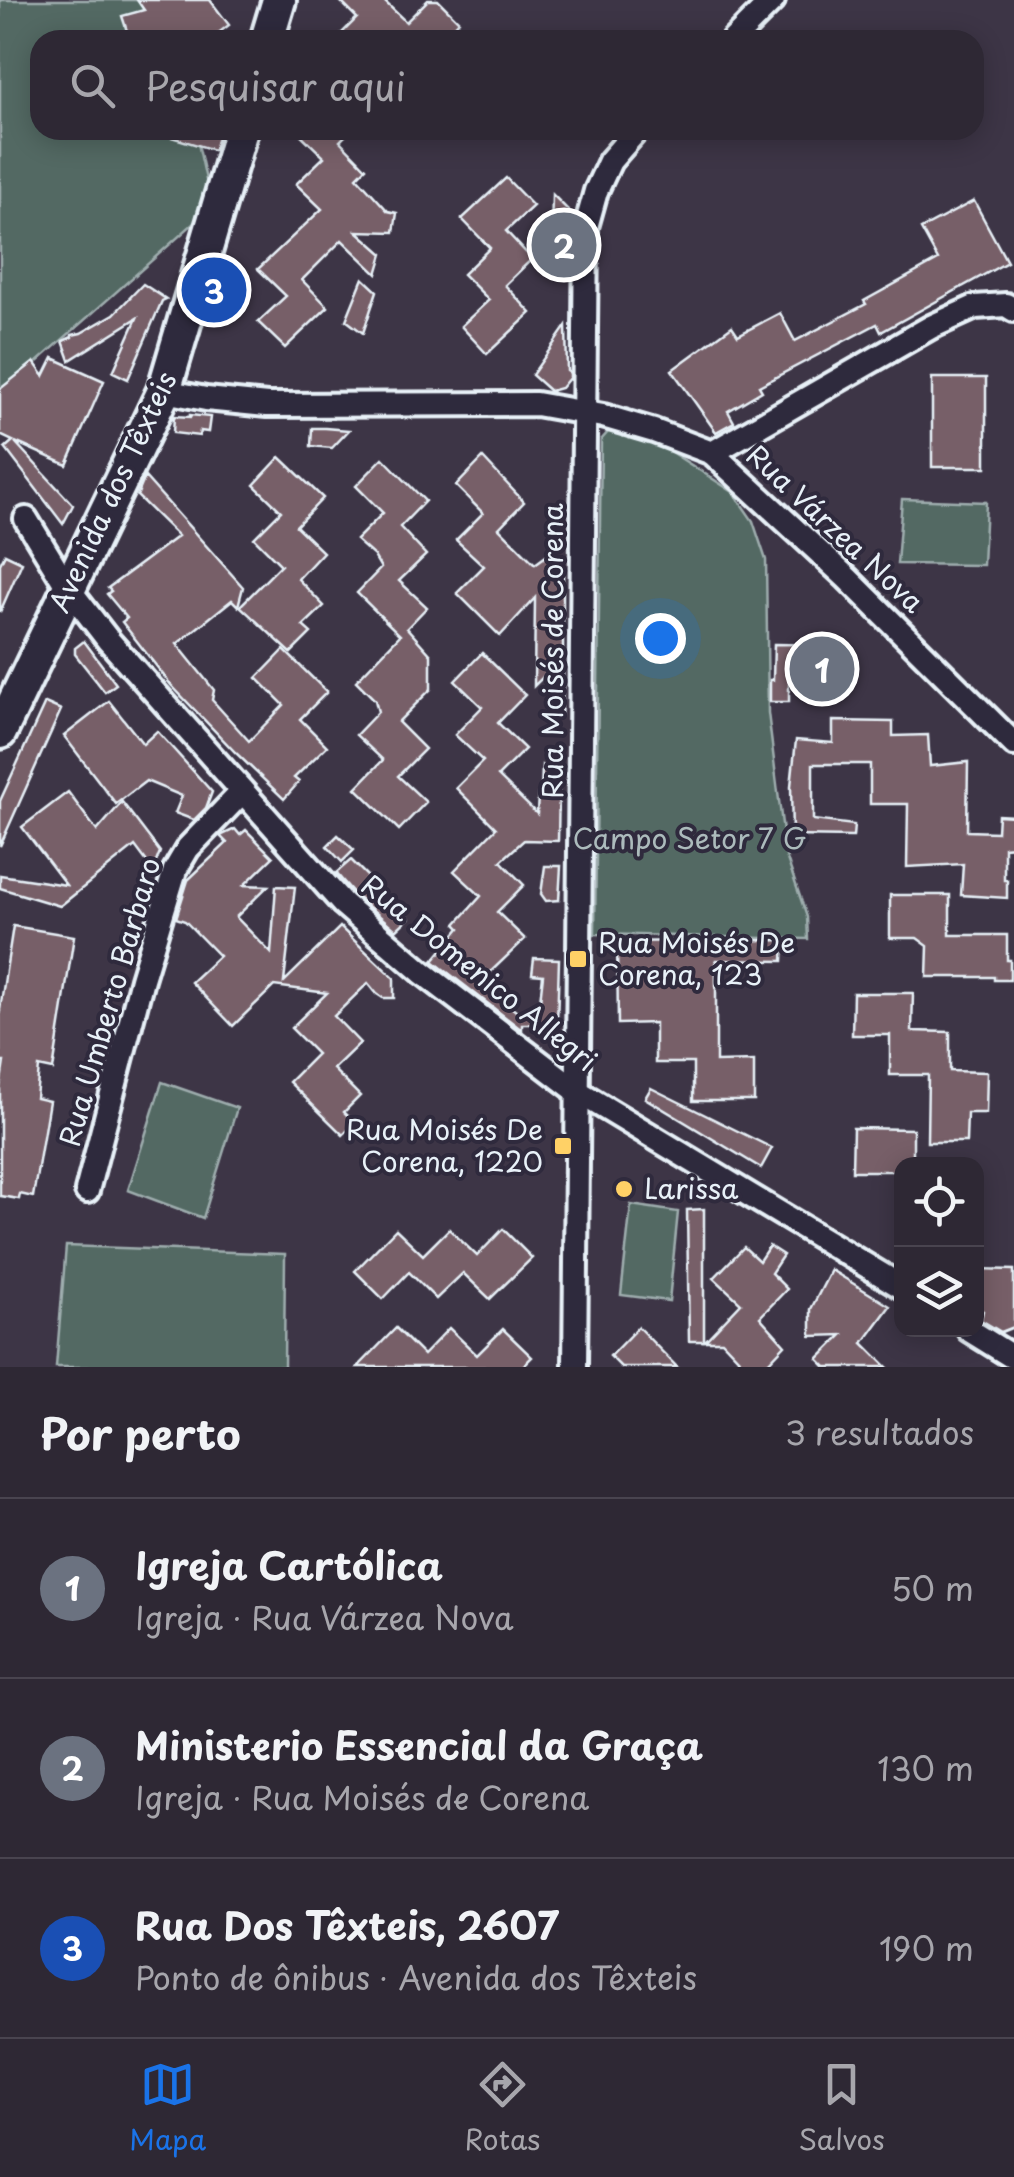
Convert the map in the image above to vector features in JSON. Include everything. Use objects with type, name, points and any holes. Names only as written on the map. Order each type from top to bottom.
[{"type":"street","points":[[743,30],[773,0]]},
{"type":"street","points":[[269,30],[276,2]]},
{"type":"street","name":"Avenida dos Têxteis","points":[[0,732],[164,391],[238,140]]},
{"type":"street","name":"Rua Moisés de Corena","points":[[575,1367],[586,227],[610,161],[628,140]]},
{"type":"street","points":[[712,454],[931,327],[975,307],[1006,305],[1014,310]]},
{"type":"street","name":"Rua Várzea Nova","points":[[164,391],[267,405],[536,404],[584,411],[654,431],[712,454],[847,578],[1014,744]]},
{"type":"street","name":"Rua Domenico Allegri","points":[[26,519],[68,588],[109,641],[343,904],[422,972],[577,1092],[894,1282]]},
{"type":"street","name":"Rua Umberto Barbaro","points":[[87,1191],[142,979],[175,870],[188,848],[242,792]]},
{"type":"street","points":[[980,1337],[1014,1358]]},
{"type":"green space","points":[[0,0],[167,0],[174,30],[30,30],[30,140],[197,140],[212,207],[0,395]]},
{"type":"green space","name":"Campo Setor 7 G","points":[[610,430],[657,443],[733,492],[753,521],[766,560],[768,713],[786,856],[807,917],[808,939],[595,934],[601,440]]},
{"type":"green space","points":[[902,499],[986,502],[983,565],[897,564]]},
{"type":"green space","points":[[162,1082],[237,1108],[203,1218],[128,1190]]},
{"type":"green space","points":[[631,1205],[678,1212],[669,1301],[621,1295]]},
{"type":"green space","points":[[66,1246],[285,1254],[284,1367],[56,1367]]},
{"type":"building","points":[[137,0],[210,0],[229,25],[222,30],[127,30],[122,16],[144,10]]},
{"type":"building","points":[[339,0],[383,0],[406,22],[428,0],[438,0],[459,21],[451,30],[345,30],[357,18]]},
{"type":"building","points":[[181,140],[217,140],[214,150]]},
{"type":"building","points":[[306,140],[341,140],[366,168],[357,177],[388,211],[397,213],[394,232],[357,231],[383,254],[377,274],[342,240],[302,280],[328,307],[285,348],[258,322],[286,296],[258,269],[322,209],[296,184],[324,157]]},
{"type":"building","points":[[506,178],[533,206],[506,231],[532,259],[505,285],[531,313],[487,354],[461,326],[489,300],[463,274],[490,248],[462,219]]},
{"type":"building","points":[[552,194],[569,211],[569,223],[551,240]]},
{"type":"building","points":[[974,201],[1007,262],[881,332],[877,324],[759,386],[762,391],[728,411],[734,422],[716,432],[672,370],[732,326],[738,335],[780,313],[795,341],[866,304],[864,301],[938,260],[921,229]]},
{"type":"building","points":[[363,278],[377,291],[363,333],[346,320]]},
{"type":"building","points":[[143,284],[166,299],[128,379],[113,372],[137,318],[70,360],[63,341],[114,314]]},
{"type":"building","points":[[566,326],[570,377],[561,388],[550,391],[532,375]]},
{"type":"building","points":[[53,358],[104,381],[67,465],[15,442],[73,505],[63,524],[5,448],[13,441],[0,435],[0,389],[34,362],[44,376]]},
{"type":"building","points":[[932,378],[986,378],[986,467],[932,467]]},
{"type":"building","points":[[174,416],[210,417],[208,432],[200,431],[199,436],[173,433]]},
{"type":"building","points":[[312,428],[349,430],[332,448],[311,446]]},
{"type":"building","points":[[280,457],[323,498],[296,526],[323,552],[298,579],[324,606],[303,626],[311,633],[291,653],[240,606],[281,565],[254,538],[281,511],[254,485]]},
{"type":"building","points":[[383,458],[425,501],[400,527],[426,555],[399,581],[427,607],[407,628],[431,655],[431,689],[398,722],[425,749],[398,776],[426,802],[399,830],[356,788],[383,760],[356,735],[378,712],[375,700],[356,681],[400,635],[357,593],[381,568],[356,540],[383,513],[356,486]]},
{"type":"building","points":[[483,458],[524,502],[499,528],[535,564],[546,556],[563,555],[561,716],[545,716],[549,671],[534,686],[535,598],[500,636],[457,593],[484,566],[456,540],[483,513],[456,486]]},
{"type":"building","points":[[145,477],[243,587],[238,606],[232,600],[177,644],[214,690],[212,700],[249,741],[284,705],[257,678],[284,650],[327,692],[300,719],[327,746],[294,778],[299,782],[284,799],[171,685],[122,622],[127,618],[107,594],[111,591],[108,588],[178,536],[137,496]]},
{"type":"building","points":[[5,554],[22,562],[0,612],[0,564]]},
{"type":"building","points":[[84,641],[116,684],[105,692],[75,654],[75,648]]},
{"type":"building","points":[[774,644],[832,645],[832,681],[789,680],[789,702],[770,702]]},
{"type":"building","points":[[482,653],[525,695],[498,723],[525,749],[498,776],[537,814],[542,766],[559,784],[558,841],[524,840],[501,861],[524,885],[497,912],[525,939],[480,982],[522,1016],[540,1001],[543,975],[532,974],[534,958],[559,959],[557,1024],[522,1024],[522,1030],[433,961],[460,928],[456,924],[481,896],[454,871],[496,828],[456,788],[483,761],[455,735],[482,707],[455,681]]},
{"type":"building","points":[[109,701],[143,744],[157,731],[212,792],[206,808],[194,820],[175,813],[182,796],[146,781],[116,804],[64,736]]},
{"type":"building","points":[[45,703],[61,710],[0,846],[0,801]]},
{"type":"building","points":[[833,721],[893,722],[893,736],[928,735],[930,766],[968,762],[967,831],[997,832],[998,815],[1014,816],[1014,846],[1004,847],[1007,898],[961,895],[963,864],[907,867],[908,804],[870,804],[870,764],[813,764],[813,820],[854,825],[853,837],[792,836],[791,786],[796,740],[833,743]]},
{"type":"building","points":[[68,792],[97,831],[122,802],[160,852],[153,870],[135,846],[60,906],[0,888],[0,875],[66,885],[22,827]]},
{"type":"building","points":[[235,829],[240,835],[246,830],[273,857],[244,885],[268,886],[236,917],[271,953],[276,886],[295,887],[284,982],[340,927],[394,978],[394,998],[383,998],[368,983],[334,1016],[360,1043],[333,1069],[360,1096],[344,1112],[355,1123],[343,1135],[289,1082],[317,1054],[291,1028],[327,993],[274,986],[233,1026],[191,982],[219,956],[185,921],[176,918],[188,880],[227,843],[220,836]]},
{"type":"building","points":[[338,835],[354,850],[342,862],[327,846]]},
{"type":"building","points":[[351,860],[409,918],[396,930],[336,873]]},
{"type":"building","points":[[545,866],[561,866],[559,900],[546,901],[541,894]]},
{"type":"building","points":[[890,895],[950,895],[950,935],[1007,935],[1010,980],[927,977],[928,946],[917,938],[890,938]]},
{"type":"building","points":[[13,926],[74,936],[53,1070],[39,1067],[36,1098],[49,1101],[33,1197],[20,1194],[19,1199],[0,1196],[0,1088],[4,1062],[0,1062],[0,1009]]},
{"type":"building","points":[[784,940],[783,961],[716,960],[716,1062],[754,1061],[754,1101],[693,1101],[693,1063],[655,1063],[655,1023],[618,1024],[617,942]]},
{"type":"building","points":[[853,993],[913,993],[912,1031],[950,1032],[950,1071],[987,1072],[986,1113],[967,1113],[966,1142],[927,1142],[928,1075],[890,1075],[890,1035],[852,1035]]},
{"type":"building","points":[[651,1088],[772,1148],[761,1168],[645,1098]]},
{"type":"building","points":[[853,1128],[913,1129],[913,1157],[894,1157],[894,1171],[852,1171]]},
{"type":"building","points":[[704,1209],[704,1341],[689,1341],[687,1210]]},
{"type":"building","points":[[396,1229],[423,1255],[449,1229],[477,1256],[503,1229],[532,1258],[490,1299],[463,1273],[436,1299],[409,1272],[383,1299],[355,1271]]},
{"type":"building","points":[[769,1246],[783,1255],[771,1273],[787,1289],[760,1317],[785,1345],[764,1367],[731,1367],[739,1359],[722,1341],[705,1341],[741,1303],[714,1278],[744,1247],[759,1261]]},
{"type":"building","points":[[984,1269],[1014,1270],[1014,1327],[1001,1332],[984,1322]]},
{"type":"building","points":[[831,1270],[890,1306],[863,1343],[887,1367],[826,1367],[818,1359],[842,1335],[811,1336],[811,1309]]},
{"type":"building","points":[[638,1327],[677,1367],[621,1367],[610,1356]]},
{"type":"building","points":[[396,1328],[423,1355],[449,1328],[477,1355],[503,1329],[532,1357],[522,1367],[358,1367]]},
{"type":"place","name":"Ministerio Essencial da Graça","points":[[564,245]]},
{"type":"place","name":"Rua Dos Têxteis, 2607","points":[[214,290]]},
{"type":"place","name":"Igreja Cartólica","points":[[822,669]]},
{"type":"place","name":"Rua Moisés De Corena, 123","points":[[578,959]]},
{"type":"place","name":"Rua Moisés De Corena, 1220","points":[[563,1146]]},
{"type":"place","name":"Larissa","points":[[624,1189]]}]
